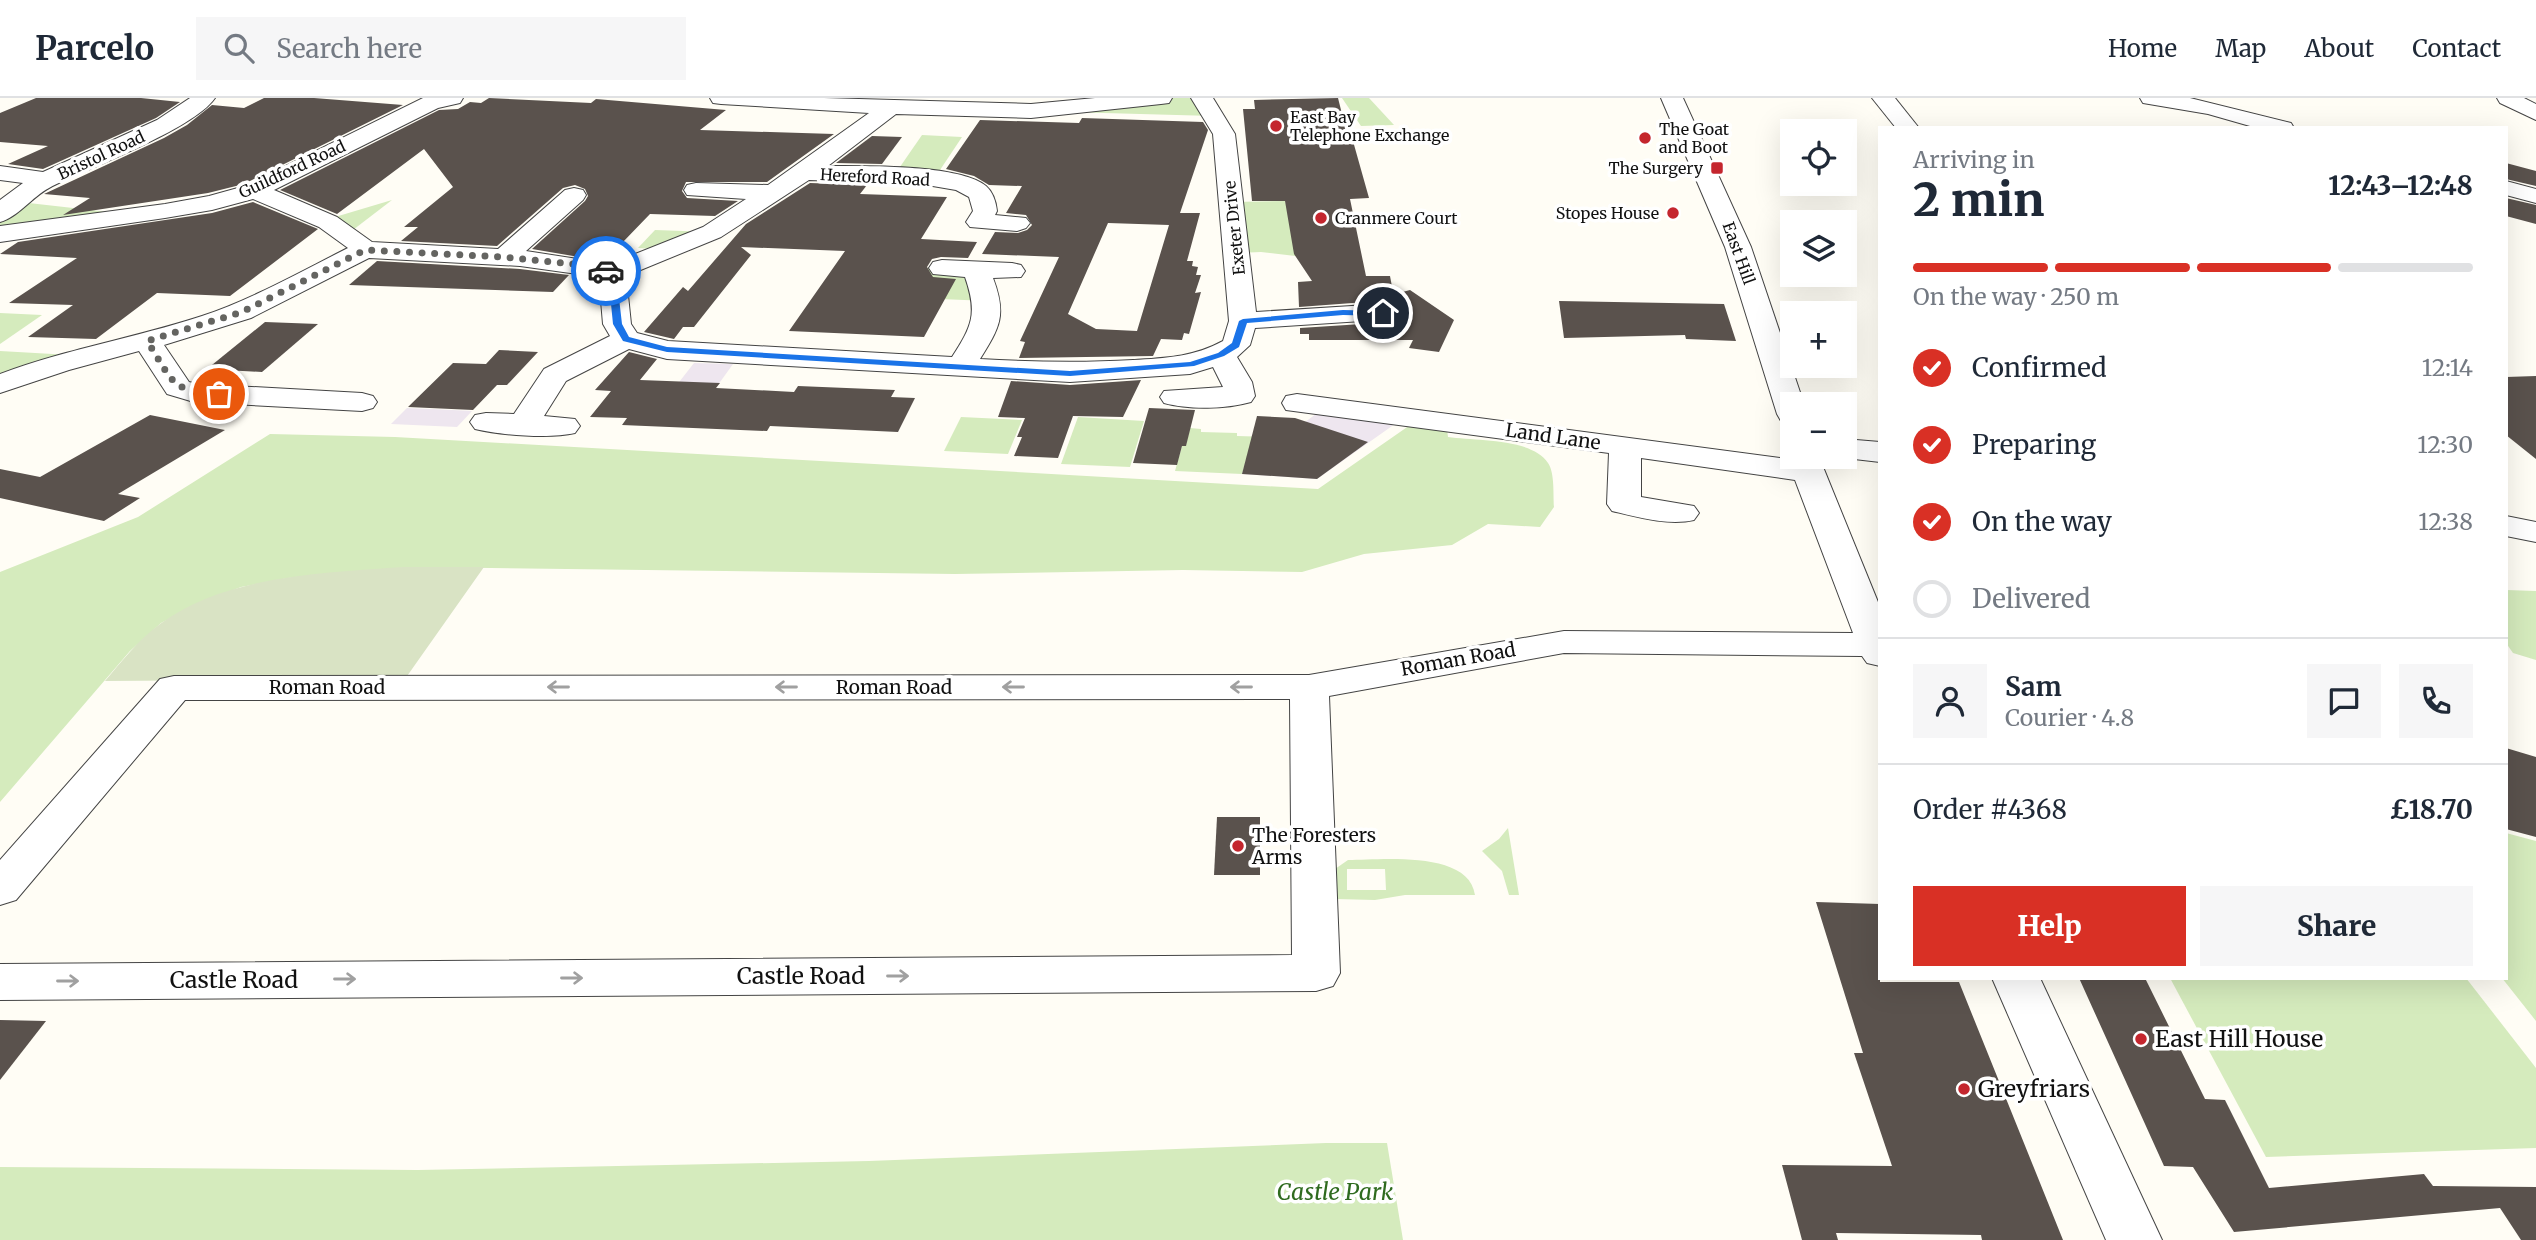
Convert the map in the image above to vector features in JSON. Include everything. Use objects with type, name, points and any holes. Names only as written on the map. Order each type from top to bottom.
[{"type":"street","name":"Bristol Road","points":[[0,214],[11,201],[167,124],[205,98]]},
{"type":"street","points":[[721,98],[1031,111],[1161,98]]},
{"type":"street","name":"Exeter Drive","points":[[1202,98],[1224,134],[1243,321]]},
{"type":"street","name":"East Hill","points":[[1672,98],[1735,239],[1785,392]]},
{"type":"street","points":[[1883,98],[1906,126]]},
{"type":"street","points":[[2151,98],[2210,108],[2276,126]]},
{"type":"street","points":[[2508,98],[2536,113]]},
{"type":"street","name":"Guildford Road","points":[[0,234],[165,211],[212,203],[254,191],[432,100]]},
{"type":"street","name":"Hereford Road","points":[[804,173],[891,107]]},
{"type":"street","points":[[0,173],[49,180]]},
{"type":"street","points":[[0,384],[242,312],[365,250],[503,257],[574,264],[612,272],[712,232],[804,173]]},
{"type":"street","name":"Hereford Road","points":[[804,173],[934,179],[960,184],[975,190],[983,198],[985,211],[967,221],[1017,223]]},
{"type":"street","points":[[2508,189],[2536,196]]},
{"type":"street","points":[[696,190],[774,193]]},
{"type":"street","points":[[254,191],[349,233],[365,250]]},
{"type":"street","points":[[503,257],[574,195]]},
{"type":"street","points":[[522,212],[551,214]]},
{"type":"street","points":[[654,230],[712,232]]},
{"type":"street","points":[[942,268],[1012,271]]},
{"type":"street","points":[[960,368],[988,321],[988,301],[976,270]]},
{"type":"street","points":[[612,272],[617,324],[626,339]]},
{"type":"street","points":[[523,424],[555,375],[626,339],[667,349],[1070,373],[1191,365],[1221,354],[1236,345],[1243,321],[1334,313],[1384,315]]},
{"type":"street","points":[[147,341],[178,388],[194,393],[312,408],[362,402]]},
{"type":"street","points":[[1175,397],[1240,396],[1237,383],[1221,354]]},
{"type":"street","name":"Land Lane","points":[[1297,403],[1625,446],[1780,462]]},
{"type":"street","points":[[485,422],[564,426]]},
{"type":"street","points":[[1625,446],[1624,504],[1682,513]]},
{"type":"street","points":[[1857,450],[1878,452]]},
{"type":"street","points":[[1807,469],[1878,650]]},
{"type":"street","points":[[2508,526],[2536,532]]},
{"type":"street","name":"Roman Road","points":[[0,889],[174,688],[1309,687],[1564,642],[1878,650]]},
{"type":"street","name":"Castle Road","points":[[0,982],[1316,973],[1309,687]]},
{"type":"street","points":[[2017,980],[2134,1240]]},
{"type":"shaded area","points":[[694,363],[733,364],[710,396],[669,395]]},
{"type":"shaded area","points":[[407,408],[472,411],[457,427],[391,424]]},
{"type":"shaded area","points":[[1320,411],[1402,419],[1317,479],[1242,474],[1246,459],[1254,460]]},
{"type":"green space","points":[[1161,98],[1202,98],[1213,116],[1031,111]]},
{"type":"green space","points":[[1342,98],[1369,98],[1394,125],[1361,126]]},
{"type":"green space","points":[[922,135],[962,137],[934,179],[893,177]]},
{"type":"green space","points":[[392,200],[349,233],[325,220]]},
{"type":"green space","points":[[11,201],[135,215],[0,234],[0,214]]},
{"type":"green space","points":[[1285,201],[1304,257],[1261,252],[1238,253],[1232,202]]},
{"type":"green space","points":[[655,230],[712,232],[669,250],[638,248]]},
{"type":"green space","points":[[911,267],[976,270],[988,301],[893,297]]},
{"type":"green space","points":[[0,313],[42,315],[0,344]]},
{"type":"green space","points":[[0,351],[88,356],[0,384]]},
{"type":"green space","points":[[961,417],[1022,420],[1008,454],[944,451]]},
{"type":"green space","points":[[1078,417],[1144,421],[1130,467],[1061,464]]},
{"type":"green space","points":[[1413,423],[1447,429],[1448,437],[1502,442],[1530,449],[1540,455],[1552,472],[1554,507],[1540,527],[1488,524],[1452,545],[1364,554],[1302,572],[1183,570],[955,574],[412,567],[288,578],[241,587],[198,604],[161,623],[130,651],[0,802],[0,572],[138,517],[270,434],[395,437],[1318,489]]},
{"type":"green space","points":[[1190,428],[1201,429],[1201,432],[1237,433],[1237,436],[1271,437],[1254,460],[1246,460],[1242,474],[1175,471]]},
{"type":"green space","points":[[402,567],[484,567],[405,679],[105,681],[152,630],[186,608],[215,595],[276,579]]},
{"type":"green space","points":[[2508,590],[2536,591],[2536,660],[2513,653],[2508,646]]},
{"type":"green space","points":[[1508,828],[1519,895],[1509,895],[1502,871],[1482,851],[1499,839]]},
{"type":"green space","points":[[2508,834],[2536,841],[2536,1021],[2504,980],[2508,980]]},
{"type":"green space","points":[[1401,859],[1441,864],[1457,871],[1469,881],[1475,895],[1405,895],[1375,900],[1335,899],[1335,869],[1348,860]],"holes":[[[1347,869],[1385,869],[1386,890],[1347,890]]]},
{"type":"green space","points":[[2171,980],[2468,980],[2536,1068],[2536,1148],[2266,1157]]},
{"type":"green space","name":"Castle Park","points":[[1326,1143],[1387,1143],[1403,1240],[0,1240],[0,1167],[418,1170],[869,1161]]},
{"type":"building","points":[[36,98],[141,98],[180,102],[156,118],[43,169],[8,164],[48,146],[0,142],[0,113]]},
{"type":"building","points":[[264,98],[314,98],[403,105],[244,184],[208,193],[63,215],[90,198],[44,194],[164,138],[187,125],[212,105],[244,108]]},
{"type":"building","points":[[489,98],[591,103],[596,99],[726,110],[700,130],[834,134],[767,182],[686,182],[682,191],[687,198],[738,201],[715,216],[650,214],[622,243],[600,242],[585,258],[532,249],[585,201],[588,196],[585,189],[575,185],[563,188],[497,246],[401,241],[418,227],[404,227],[453,187],[424,149],[337,214],[280,190],[439,110],[458,109],[470,102],[481,103]]},
{"type":"building","points":[[1338,98],[1369,198],[1350,199],[1366,276],[1390,276],[1393,292],[1383,289],[1371,291],[1366,302],[1299,307],[1298,282],[1312,281],[1294,254],[1285,201],[1252,201],[1243,109],[1255,109],[1254,100]]},
{"type":"building","points":[[1082,118],[1203,122],[1208,130],[1180,213],[1200,213],[1187,261],[1193,261],[1192,266],[1198,267],[1196,275],[1201,275],[1195,293],[1201,292],[1189,334],[1184,333],[1182,340],[1161,339],[1153,356],[1019,358],[1025,342],[1020,341],[1059,257],[982,254],[995,232],[1018,233],[1032,225],[1026,215],[1006,213],[1022,186],[989,185],[974,176],[946,169],[980,120],[1079,123]],"holes":[[[1108,223],[1169,225],[1137,331],[1096,329],[1068,314]]]},
{"type":"building","points":[[872,136],[902,137],[882,164],[836,163]]},
{"type":"building","points":[[2508,164],[2536,171],[2536,186],[2508,179]]},
{"type":"building","points":[[810,183],[867,185],[860,194],[947,197],[921,239],[977,242],[968,258],[941,257],[932,259],[927,267],[933,277],[956,279],[924,337],[789,331],[845,251],[741,247],[751,255],[694,327],[683,327],[674,339],[644,332],[683,287],[688,291],[746,224]]},
{"type":"building","points":[[2508,198],[2536,205],[2536,224],[2508,217]]},
{"type":"building","points":[[253,202],[318,229],[230,296],[157,293],[96,339],[28,337],[73,305],[9,303],[77,258],[0,254],[18,242],[212,213]]},
{"type":"building","points":[[377,261],[520,269],[569,275],[553,292],[349,285]]},
{"type":"building","points":[[1410,290],[1454,320],[1439,352],[1409,348],[1413,340],[1309,340],[1309,334],[1300,334],[1300,328],[1393,322],[1399,310],[1395,294]]},
{"type":"building","points":[[1559,301],[1724,304],[1736,341],[1686,339],[1685,335],[1564,338]]},
{"type":"building","points":[[265,322],[318,324],[262,372],[207,369]]},
{"type":"building","points":[[499,350],[538,352],[507,385],[497,385],[473,410],[408,407],[453,363],[486,364]]},
{"type":"building","points":[[629,352],[657,359],[640,380],[720,383],[716,388],[794,392],[798,386],[895,390],[891,397],[915,398],[898,432],[770,426],[767,431],[622,425],[627,418],[590,417],[611,391],[595,390]]},
{"type":"building","points":[[2536,376],[2536,459],[2508,437],[2508,377]]},
{"type":"building","points":[[1141,380],[1123,417],[1073,416],[1058,458],[1014,456],[1022,437],[1017,437],[1025,418],[998,417],[1011,381],[1070,385]]},
{"type":"building","points":[[1149,408],[1195,410],[1186,446],[1182,446],[1177,465],[1133,463]]},
{"type":"building","points":[[150,415],[225,430],[118,494],[140,498],[104,521],[0,498],[0,469],[40,477]]},
{"type":"building","points":[[1257,416],[1295,418],[1368,442],[1317,479],[1242,474]]},
{"type":"building","points":[[2508,749],[2536,757],[2536,837],[2508,830]]},
{"type":"building","name":"The Foresters Arms","points":[[1217,817],[1260,817],[1260,875],[1214,875]]},
{"type":"building","points":[[1816,902],[1878,904],[1880,982],[1959,982],[2063,1240],[1982,1240],[1981,1235],[1836,1233],[1838,1240],[1802,1240],[1782,1165],[1892,1166],[1854,1053],[1863,1053]]},
{"type":"building","points":[[2080,980],[2146,980],[2205,1099],[2225,1100],[2269,1188],[2424,1174],[2433,1186],[2536,1187],[2536,1240],[2521,1240],[2500,1208],[2234,1232],[2193,1167],[2164,1166]]},
{"type":"building","points":[[0,1020],[46,1021],[0,1080]]},
{"type":"way so far","points":[[219,394],[194,393],[178,388],[147,341],[242,312],[365,250],[503,257],[574,264],[606,271]]},
{"type":"place","name":"East Bay Telephone Exchange","points":[[1276,126]]},
{"type":"place","name":"The Goat and Boot","points":[[1645,138]]},
{"type":"place","name":"The Surgery","points":[[1717,168]]},
{"type":"place","name":"Stopes House","points":[[1673,213]]},
{"type":"place","name":"Cranmere Court","points":[[1321,218]]},
{"type":"place","name":"The Foresters Arms","points":[[1238,846]]},
{"type":"place","name":"East Hill House","points":[[2141,1039]]},
{"type":"place","name":"Greyfriars","points":[[1964,1089]]},
{"type":"route","points":[[606,271],[612,272],[617,324],[626,339],[667,349],[960,368],[1070,373],[1191,365],[1221,354],[1236,345],[1243,321],[1314,314],[1383,313]]}]
